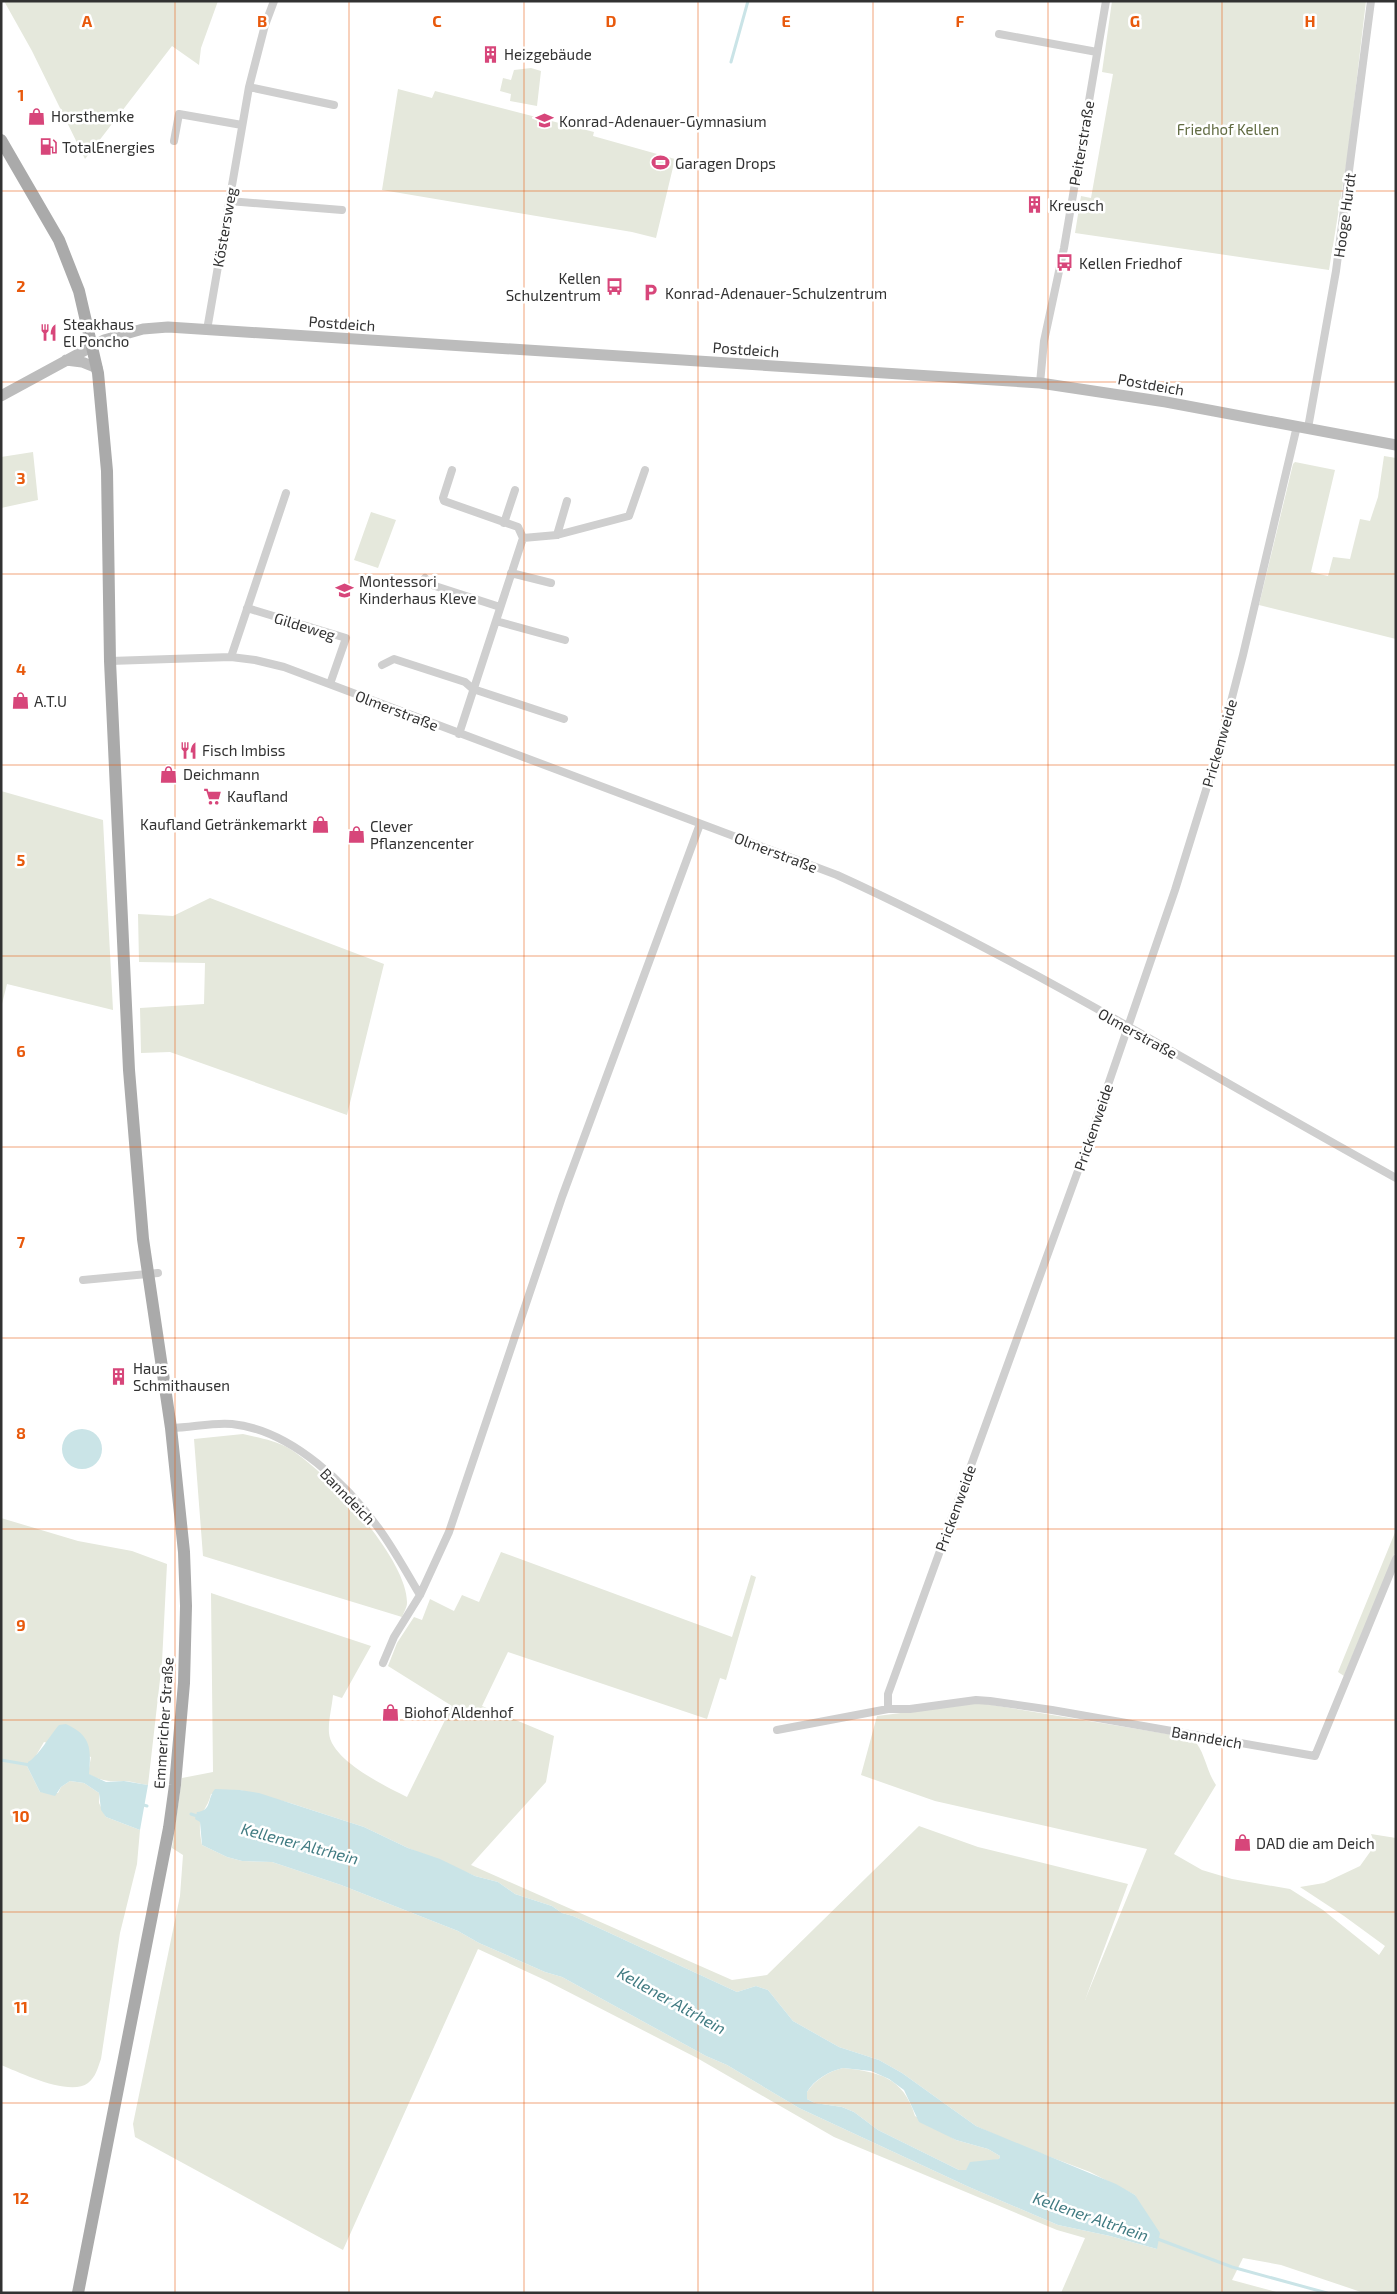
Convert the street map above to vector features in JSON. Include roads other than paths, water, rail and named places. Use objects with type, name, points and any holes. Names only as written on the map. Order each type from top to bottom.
[{"type":"main road","name":"Emmericher Straße","points":[[1,140],[59,240],[79,291],[97,368],[107,470],[110,661],[129,1070],[138,1196],[153,1274],[183,1532],[186,1606],[180,1734],[169,1828],[78,2293]]},
{"type":"main road","name":"Postdeich","points":[[1,396],[104,340],[143,329],[168,327],[1040,383],[1157,400],[1396,445]]},
{"type":"main road","points":[[66,360],[82,362],[97,368]]},
{"type":"street","name":"Köstersweg","points":[[207,330],[248,87],[265,25],[274,1]]},
{"type":"street","name":"Peiterstraße","points":[[1040,383],[1044,341],[1064,248],[1106,1]]},
{"type":"street","name":"Hooge Hurdt","points":[[1302,427],[1336,271],[1371,1]]},
{"type":"street","points":[[999,34],[1097,52]]},
{"type":"street","points":[[248,87],[334,105]]},
{"type":"street","points":[[174,141],[179,114],[242,125]]},
{"type":"street","points":[[229,201],[342,210]]},
{"type":"street","name":"Prickenweide","points":[[888,1709],[888,1694],[1087,1146],[1175,890],[1219,748],[1302,427]]},
{"type":"street","points":[[452,470],[443,498],[444,501],[518,527],[523,538],[459,734]]},
{"type":"street","points":[[523,538],[557,535],[629,516],[644,470]]},
{"type":"street","points":[[504,523],[515,490]]},
{"type":"street","points":[[231,657],[286,493]]},
{"type":"street","points":[[557,535],[566,501]]},
{"type":"street","points":[[511,574],[551,583]]},
{"type":"street","points":[[425,578],[432,585],[500,607]]},
{"type":"street","name":"Gildeweg","points":[[246,608],[346,638],[330,684]]},
{"type":"street","points":[[496,621],[565,640]]},
{"type":"street","name":"Olmerstraße","points":[[110,661],[231,657],[255,660],[284,668],[837,875],[913,910],[988,949],[1396,1178]]},
{"type":"street","points":[[382,666],[394,659],[465,682],[473,689],[564,719]]},
{"type":"street","points":[[383,1663],[394,1637],[420,1595],[449,1532],[562,1197],[700,824]]},
{"type":"street","points":[[84,1280],[153,1274]]},
{"type":"street","name":"Banndeich","points":[[171,1428],[231,1424],[265,1432],[298,1448],[345,1489],[382,1533],[420,1595]]},
{"type":"street","name":"Banndeich","points":[[888,1709],[910,1709],[976,1700],[990,1701],[1315,1756],[1396,1559]]},
{"type":"street","points":[[777,1730],[888,1709]]},
{"type":"water","points":[[78,1429],[86,1429],[93,1432],[99,1438],[102,1449],[99,1460],[93,1466],[86,1469],[78,1469],[71,1466],[65,1460],[62,1453],[62,1445],[65,1438],[71,1432]]},
{"type":"water","points":[[66,1724],[81,1733],[88,1744],[90,1757],[89,1774],[106,1782],[124,1781],[148,1785],[140,1830],[106,1817],[101,1810],[99,1793],[84,1783],[70,1781],[61,1787],[55,1796],[40,1792],[27,1766],[28,1762],[40,1751],[59,1725]]},
{"type":"water","points":[[215,1789],[259,1793],[364,1827],[475,1876],[498,1882],[515,1894],[552,1906],[562,1913],[573,1916],[737,1992],[756,1986],[768,1990],[793,2021],[839,2047],[879,2060],[902,2073],[976,2126],[1116,2184],[1135,2195],[1160,2233],[1157,2249],[1110,2236],[1058,2225],[969,2187],[799,2108],[727,2065],[706,2056],[562,1977],[545,1972],[479,1943],[458,1931],[341,1885],[272,1862],[242,1861],[227,1857],[202,1845],[200,1822],[195,1819],[197,1812],[207,1807]],"holes":[[[843,2068],[871,2071],[889,2079],[904,2090],[919,2122],[956,2140],[988,2149],[1000,2156],[999,2159],[970,2162],[966,2170],[959,2170],[878,2130],[854,2112],[842,2107],[815,2103],[807,2099],[807,2092],[814,2084],[832,2071]]]},
{"type":"waterway","points":[[731,62],[748,1]]},
{"type":"waterway","name":"Kellener Altrhein","points":[[1,1760],[30,1765]]},
{"type":"waterway","name":"Kellener Altrhein","points":[[140,1804],[147,1806]]},
{"type":"waterway","name":"Kellener Altrhein","points":[[191,1814],[200,1817]]},
{"type":"waterway","name":"Kellener Altrhein","points":[[1155,2238],[1232,2267],[1327,2293]]},
{"type":"place","name":"Heizgebäude","points":[[490,54]]},
{"type":"place","name":"Horsthemke","points":[[37,116]]},
{"type":"place","name":"Konrad-Adenauer-Gymnasium","points":[[545,121]]},
{"type":"place","name":"TotalEnergies","points":[[48,147]]},
{"type":"place","name":"Garagen Drops","points":[[661,163]]},
{"type":"place","name":"Kreusch","points":[[1035,205]]},
{"type":"place","name":"Kellen Friedhof","points":[[1065,263]]},
{"type":"place","name":"Kellen Schulzentrum","points":[[615,287]]},
{"type":"place","name":"Konrad-Adenauer-Schulzentrum","points":[[651,293]]},
{"type":"place","name":"Steakhaus El Poncho","points":[[49,333]]},
{"type":"place","name":"Montessori Kinderhaus Kleve","points":[[345,590]]},
{"type":"place","name":"A.T.U","points":[[20,701]]},
{"type":"place","name":"Fisch Imbiss","points":[[188,750]]},
{"type":"place","name":"Deichmann","points":[[169,774]]},
{"type":"place","name":"Kaufland","points":[[213,796]]},
{"type":"place","name":"Kaufland Getränkemarkt","points":[[321,824]]},
{"type":"place","name":"Clever Pflanzencenter","points":[[356,835]]},
{"type":"place","name":"Haus Schmithausen","points":[[119,1377]]},
{"type":"place","name":"Biohof Aldenhof","points":[[390,1712]]},
{"type":"place","name":"DAD die am Deich","points":[[1242,1843]]},
{"type":"park label","name":"Friedhof Kellen","points":[[1228,129]]}]
